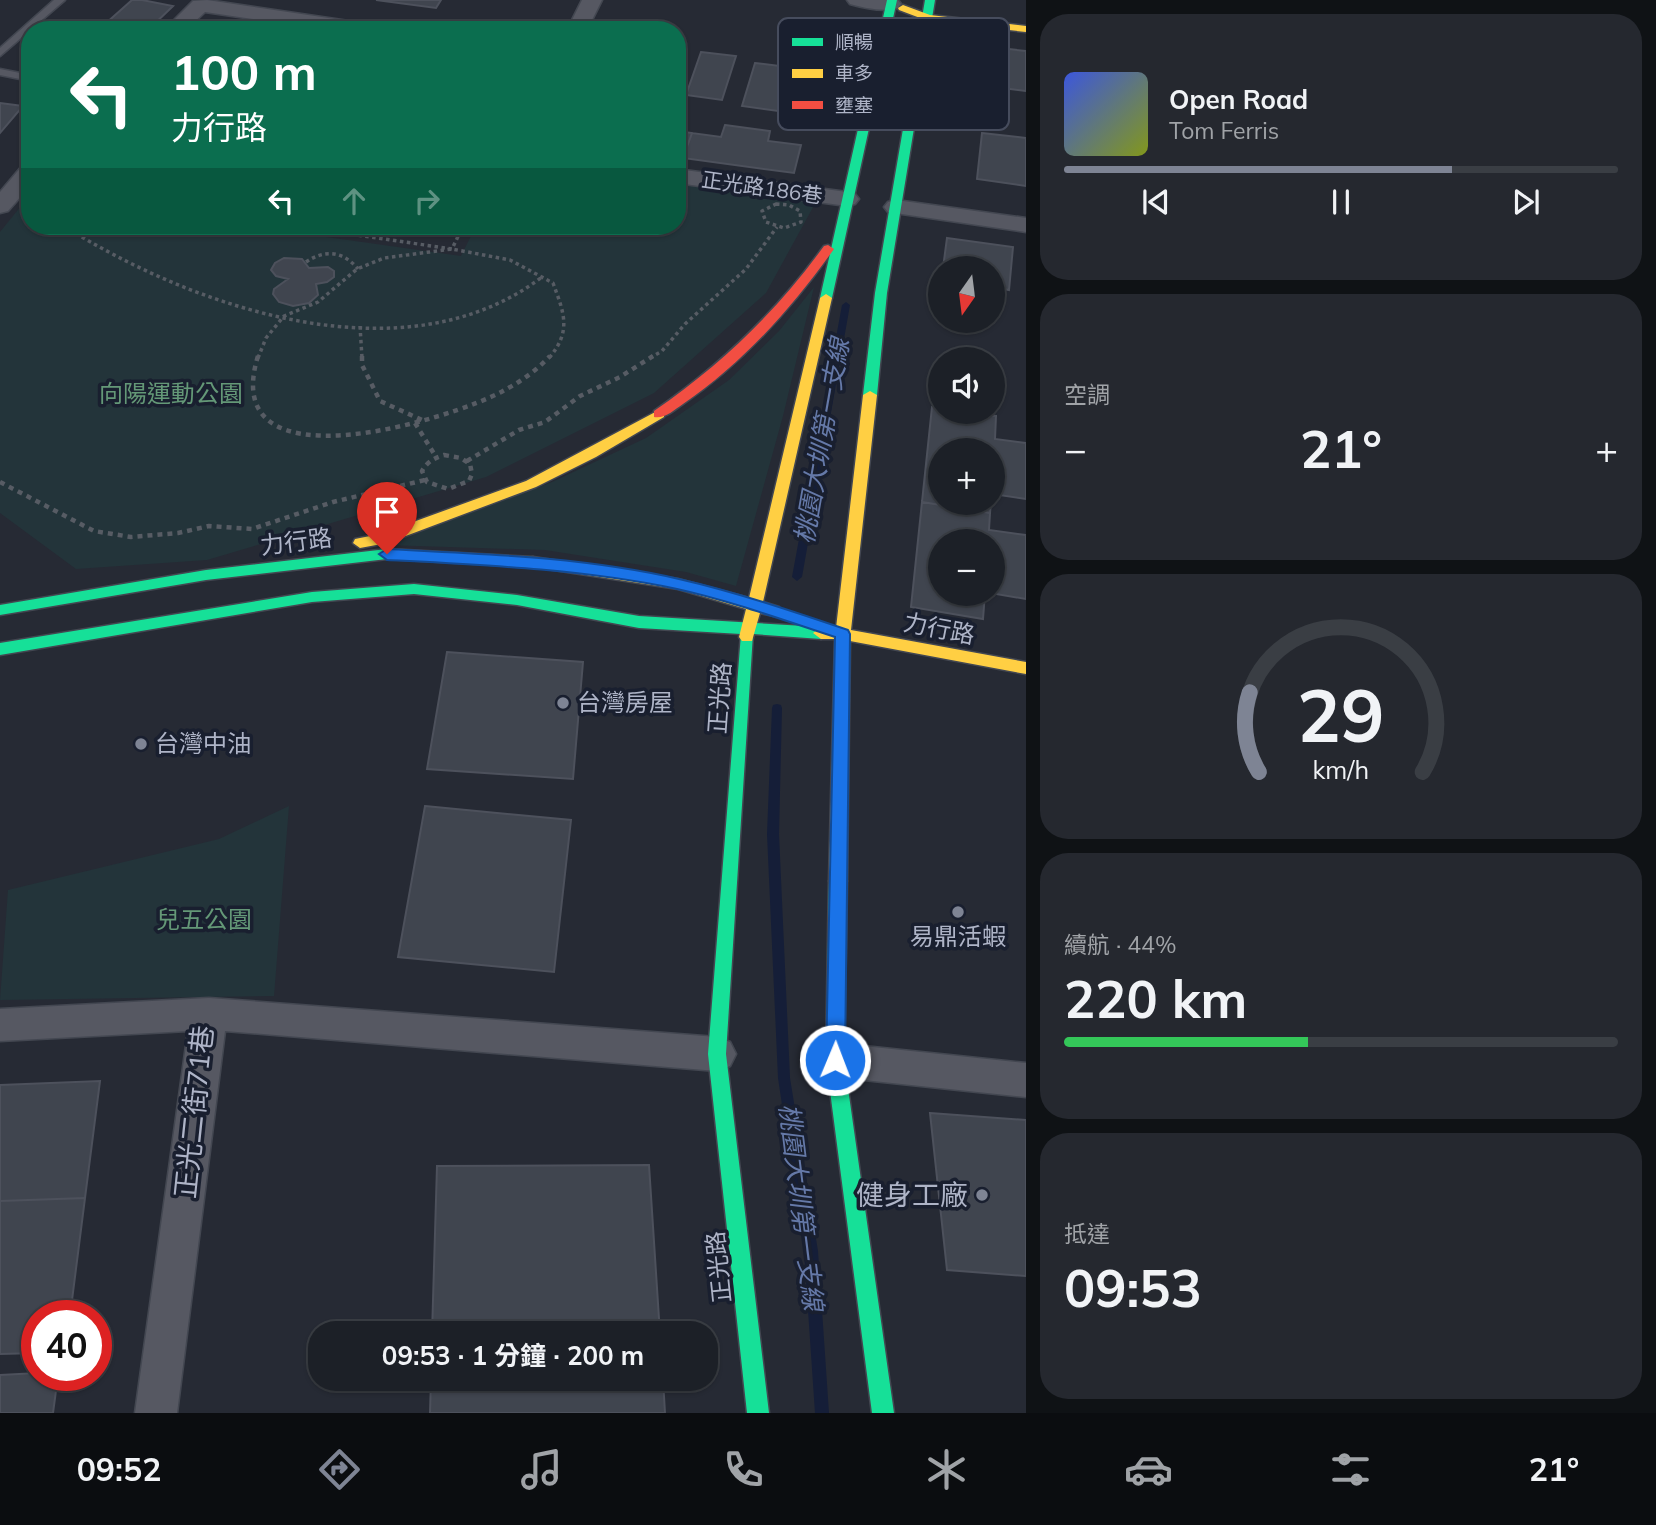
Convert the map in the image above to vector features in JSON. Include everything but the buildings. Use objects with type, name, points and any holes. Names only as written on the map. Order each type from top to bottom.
[{"type":"street","points":[[582,21],[592,0]]},
{"type":"street","points":[[857,0],[935,0],[928,18],[892,2]]},
{"type":"street","points":[[183,21],[200,5],[308,21]]},
{"type":"street","name":"正光路","points":[[758,1413],[718,1054],[747,630],[864,130]]},
{"type":"street","points":[[883,1413],[835,1060],[843,634],[881,293],[909,130]]},
{"type":"street","name":"正光路186巷","points":[[686,177],[847,199]]},
{"type":"street","points":[[0,206],[21,182]]},
{"type":"street","points":[[896,207],[1026,225]]},
{"type":"street","points":[[206,575],[382,539],[549,476],[636,429],[718,372],[764,331],[805,285],[839,232]]},
{"type":"street","name":"力行路","points":[[0,610],[206,575],[387,554],[547,563],[678,584],[752,604],[843,634],[1026,668]]},
{"type":"street","name":"力行路","points":[[0,649],[312,597],[414,589],[517,600],[639,622],[843,634]]},
{"type":"street","points":[[209,1014],[718,1054]]},
{"type":"street","name":"正光二街71巷","points":[[0,1025],[209,1014],[156,1413]]},
{"type":"street","points":[[835,1060],[1026,1080]]},
{"type":"lane","points":[[36,21],[60,0]]},
{"type":"lane","points":[[0,53],[21,34]]},
{"type":"lane","points":[[0,72],[21,76]]},
{"type":"path","points":[[467,461],[519,430],[545,422],[580,396],[620,377],[662,351],[685,324],[746,269],[777,227]]},
{"type":"path","points":[[78,235],[174,285],[285,316],[391,330],[470,317],[518,296],[542,277]]},
{"type":"path","points":[[360,235],[452,248],[510,260],[553,283],[566,320],[555,350],[524,379],[461,409],[384,432],[318,438],[286,432],[268,419],[254,402],[253,375],[268,336],[285,316],[298,308],[318,302],[358,269],[399,254],[452,248]]},
{"type":"path","points":[[452,248],[458,235]]},
{"type":"path","points":[[306,262],[315,256],[333,252],[350,257],[358,269]]},
{"type":"path","points":[[360,326],[362,365],[380,401],[423,420]]},
{"type":"path","points":[[415,423],[436,457]]},
{"type":"path","points":[[452,455],[467,461],[473,470],[469,481],[464,485],[440,489],[425,480],[422,471],[436,457],[452,455]]},
{"type":"path","points":[[0,482],[94,531],[131,537],[178,533],[209,526],[252,529],[333,502],[425,480]]},
{"type":"green space","name":"向陽運動公園","points":[[686,185],[817,200],[766,293],[654,393],[486,477],[207,560],[76,569],[0,513],[0,232],[21,206],[21,235],[313,235],[461,256],[472,235],[686,235]]},
{"type":"green space","points":[[814,287],[783,416],[736,586],[686,572],[545,550],[386,545],[552,482],[646,438],[729,380],[779,331]]},
{"type":"green space","name":"兒五公園","points":[[289,806],[274,996],[0,1000],[8,890],[219,839]]},
{"type":"waterway","name":"桃園大圳第一支線","points":[[797,577],[846,305]]},
{"type":"waterway","name":"桃園大圳第一支線","points":[[777,708],[773,834],[784,1078],[811,1251],[822,1413]]},
{"type":"traffic: fast","points":[[888,18],[892,0]]},
{"type":"traffic: fast","points":[[927,18],[930,0]]},
{"type":"traffic: fast","points":[[826,298],[863,130]]},
{"type":"traffic: fast","points":[[870,395],[881,293],[908,130]]},
{"type":"traffic: fast","points":[[0,610],[206,575],[387,554],[533,562]]},
{"type":"traffic: fast","points":[[0,649],[312,597],[414,589],[517,600],[639,622],[821,633]]},
{"type":"traffic: fast","points":[[747,637],[717,1054],[758,1413]]},
{"type":"traffic: fast","points":[[838,881],[835,1060],[883,1413]]},
{"type":"traffic: slow","points":[[903,8],[928,18]]},
{"type":"traffic: slow","points":[[1009,27],[1026,29]]},
{"type":"traffic: slow","points":[[747,637],[826,298]]},
{"type":"traffic: slow","points":[[838,881],[843,634],[870,395]]},
{"type":"traffic: slow","points":[[360,543],[382,539],[531,484],[591,454],[659,414]]},
{"type":"traffic: slow","points":[[533,562],[678,584],[774,611]]},
{"type":"traffic: slow","points":[[821,633],[843,634],[1026,668]]},
{"type":"traffic: jam","points":[[659,414],[708,379],[752,340],[792,296],[828,249]]},
{"type":"place","name":"台灣房屋","points":[[563,703]]},
{"type":"place","name":"台灣中油","points":[[141,744]]},
{"type":"place","name":"易鼎活蝦","points":[[958,912]]},
{"type":"place","name":"健身工廠","points":[[982,1195]]},
{"type":"route","points":[[387,554],[547,563],[678,584],[752,604],[843,634],[835,1060]]}]
